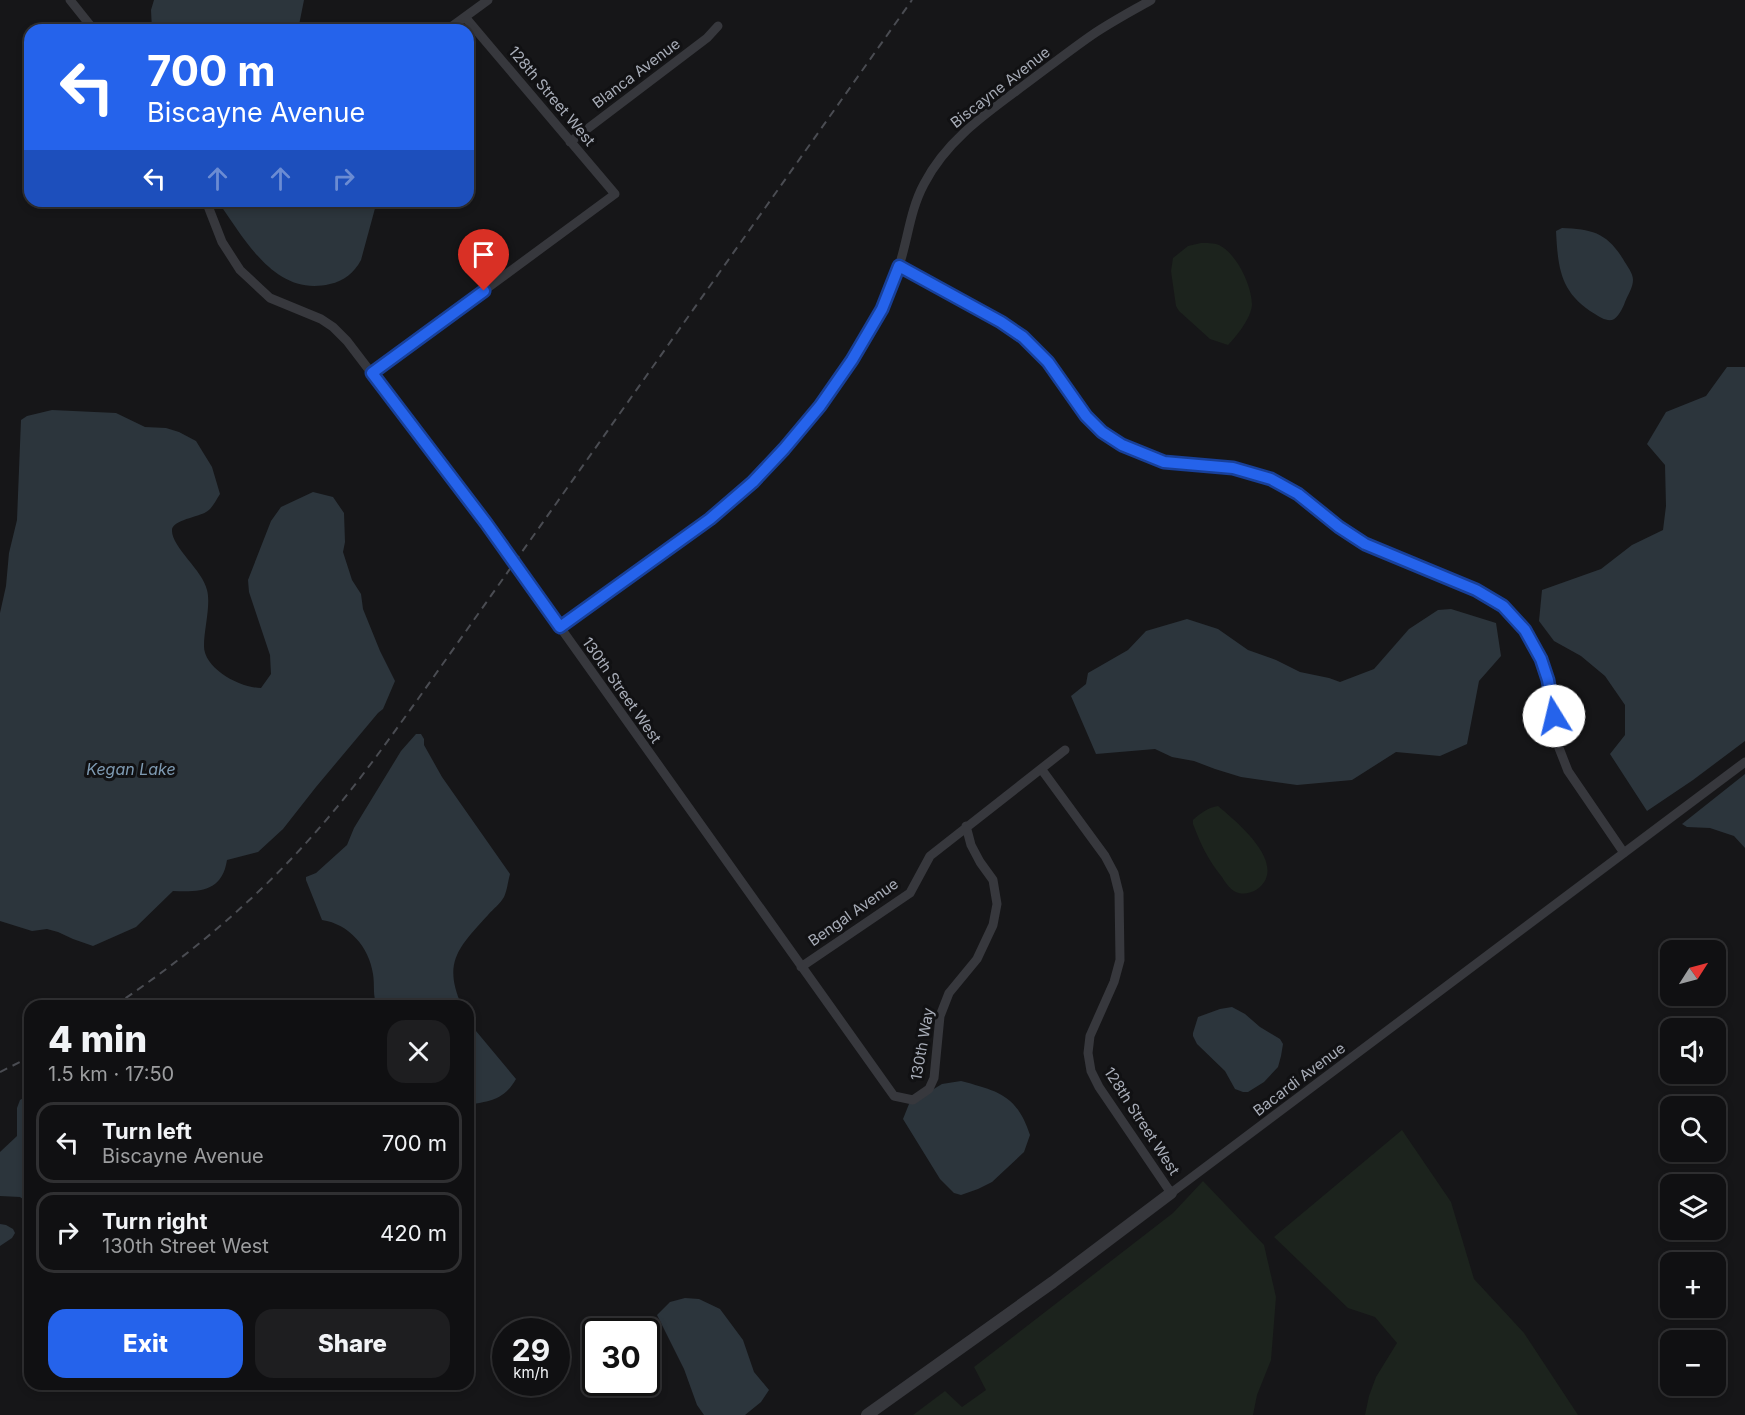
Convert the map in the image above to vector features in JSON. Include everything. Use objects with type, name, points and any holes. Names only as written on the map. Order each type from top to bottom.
[{"type":"street","points":[[70,0],[89,24]]},
{"type":"street","points":[[455,24],[488,0]]},
{"type":"street","name":"Biscayne Avenue","points":[[560,627],[710,519],[753,482],[820,406],[852,360],[882,309],[899,266],[912,214],[924,184],[942,154],[969,126],[1094,34],[1151,0]]},
{"type":"street","name":"128th Street West","points":[[465,17],[471,24]]},
{"type":"street","name":"Blanca Avenue","points":[[570,142],[707,38],[718,26]]},
{"type":"street","name":"128th Street West","points":[[372,373],[615,194],[474,28]]},
{"type":"street","name":"130th Street West","points":[[208,207],[222,242],[240,270],[270,298],[321,319],[347,341],[486,523],[894,1096],[913,1100]]},
{"type":"street","points":[[899,266],[1001,322],[1023,337],[1048,362],[1086,416],[1102,432],[1122,445],[1164,462],[1233,468],[1271,479],[1298,494],[1339,527],[1365,544],[1476,590],[1503,606],[1525,630],[1541,659],[1548,680],[1559,748],[1568,771],[1624,853]]},
{"type":"street","name":"Bengal Avenue","points":[[801,967],[910,893],[930,856],[1065,750]]},
{"type":"street","name":"Bacardi Avenue","points":[[867,1415],[1053,1282],[1745,762]]},
{"type":"street","name":"128th Street West","points":[[1042,770],[1105,856],[1114,873],[1119,893],[1120,960],[1114,982],[1090,1036],[1088,1053],[1091,1071],[1099,1087],[1171,1193]]},
{"type":"street","name":"130th Way","points":[[913,1100],[929,1089],[934,1078],[942,1007],[949,993],[977,958],[993,925],[997,904],[993,880],[971,845],[966,826]]},
{"type":"shaded area","points":[[1201,243],[1217,244],[1226,249],[1242,271],[1249,289],[1252,305],[1249,315],[1228,345],[1210,339],[1176,306],[1171,271],[1173,258],[1188,246]]},
{"type":"shaded area","points":[[1218,806],[1248,833],[1264,857],[1268,869],[1265,880],[1256,890],[1245,894],[1229,887],[1202,846],[1193,820],[1204,811]]},
{"type":"shaded area","points":[[1402,1130],[1451,1202],[1474,1279],[1524,1333],[1578,1415],[1365,1415],[1376,1377],[1397,1343],[1375,1317],[1348,1308],[1274,1237]]},
{"type":"shaded area","points":[[1203,1181],[1264,1245],[1276,1297],[1271,1360],[1257,1395],[1253,1415],[913,1415],[945,1391],[962,1407],[986,1390],[974,1367],[1173,1213]]},
{"type":"water","points":[[154,0],[304,0],[299,24],[152,24],[151,10]]},
{"type":"water","points":[[222,207],[375,207],[361,260],[348,276],[335,283],[311,286],[279,275],[265,264]]},
{"type":"water","points":[[1562,228],[1590,231],[1605,238],[1617,250],[1630,270],[1633,277],[1632,285],[1622,310],[1614,319],[1607,320],[1583,306],[1568,288],[1560,268],[1557,244],[1556,231]]},
{"type":"water","points":[[1727,367],[1745,367],[1745,741],[1647,811],[1610,754],[1625,735],[1625,705],[1605,676],[1581,656],[1554,641],[1539,621],[1542,590],[1601,569],[1632,545],[1663,530],[1666,506],[1665,465],[1647,444],[1666,412],[1706,396]]},
{"type":"water","name":"Kegan Lake","points":[[52,410],[116,413],[145,427],[166,428],[196,441],[212,467],[220,494],[208,511],[176,524],[172,531],[173,537],[200,575],[207,590],[205,653],[216,669],[243,685],[261,688],[271,674],[270,655],[249,592],[248,580],[271,521],[281,507],[313,492],[333,497],[344,513],[343,552],[352,580],[361,594],[363,609],[395,681],[383,709],[283,829],[258,852],[227,860],[224,871],[215,884],[201,890],[173,891],[136,927],[93,946],[47,929],[32,931],[0,921],[0,613],[6,586],[9,553],[17,520],[21,420],[27,416]]},
{"type":"water","points":[[1451,609],[1496,623],[1501,656],[1479,681],[1467,744],[1440,756],[1396,752],[1352,780],[1297,785],[1241,777],[1194,761],[1172,757],[1155,749],[1096,754],[1071,696],[1086,684],[1088,673],[1128,650],[1146,631],[1187,619],[1218,629],[1248,650],[1300,672],[1340,682],[1374,669],[1409,629],[1438,610]]},
{"type":"water","points":[[416,734],[421,734],[424,745],[442,777],[510,874],[502,900],[469,937],[457,956],[454,978],[460,1000],[375,1000],[371,964],[362,946],[341,926],[322,920],[306,880],[306,877],[316,873],[347,845],[354,828],[401,751]]},
{"type":"water","points":[[1745,774],[1745,848],[1734,836],[1710,828],[1687,827],[1682,824]]},
{"type":"water","points":[[1232,1007],[1280,1039],[1283,1044],[1278,1067],[1264,1082],[1248,1092],[1235,1089],[1225,1071],[1197,1044],[1193,1036],[1198,1017]]},
{"type":"water","points":[[474,1029],[516,1079],[507,1091],[490,1101],[474,1104]]},
{"type":"water","points":[[961,1081],[996,1092],[1012,1103],[1019,1111],[1030,1135],[1024,1152],[992,1182],[961,1195],[954,1193],[940,1179],[903,1119],[909,1104],[942,1084]]},
{"type":"water","points":[[24,1098],[24,1200],[20,1197],[0,1196],[0,1152],[17,1136],[17,1108],[20,1100]]},
{"type":"water","points":[[0,1224],[13,1229],[15,1233],[12,1238],[0,1246]]},
{"type":"water","points":[[685,1298],[699,1299],[720,1309],[743,1340],[754,1372],[769,1390],[761,1402],[745,1415],[704,1415],[697,1405],[684,1369],[657,1315],[670,1302]]},
{"type":"railway","points":[[122,1000],[224,923],[298,852],[347,795],[418,699],[912,0]]},
{"type":"railway","points":[[0,1072],[24,1060]]},
{"type":"route","points":[[484,291],[372,373],[486,523],[560,627],[710,519],[753,482],[784,449],[820,406],[852,360],[882,309],[899,266],[1001,322],[1023,337],[1048,362],[1086,416],[1102,432],[1122,445],[1164,462],[1233,468],[1271,479],[1298,494],[1339,527],[1365,544],[1476,590],[1503,606],[1525,630],[1541,659],[1548,680],[1554,716]]}]
